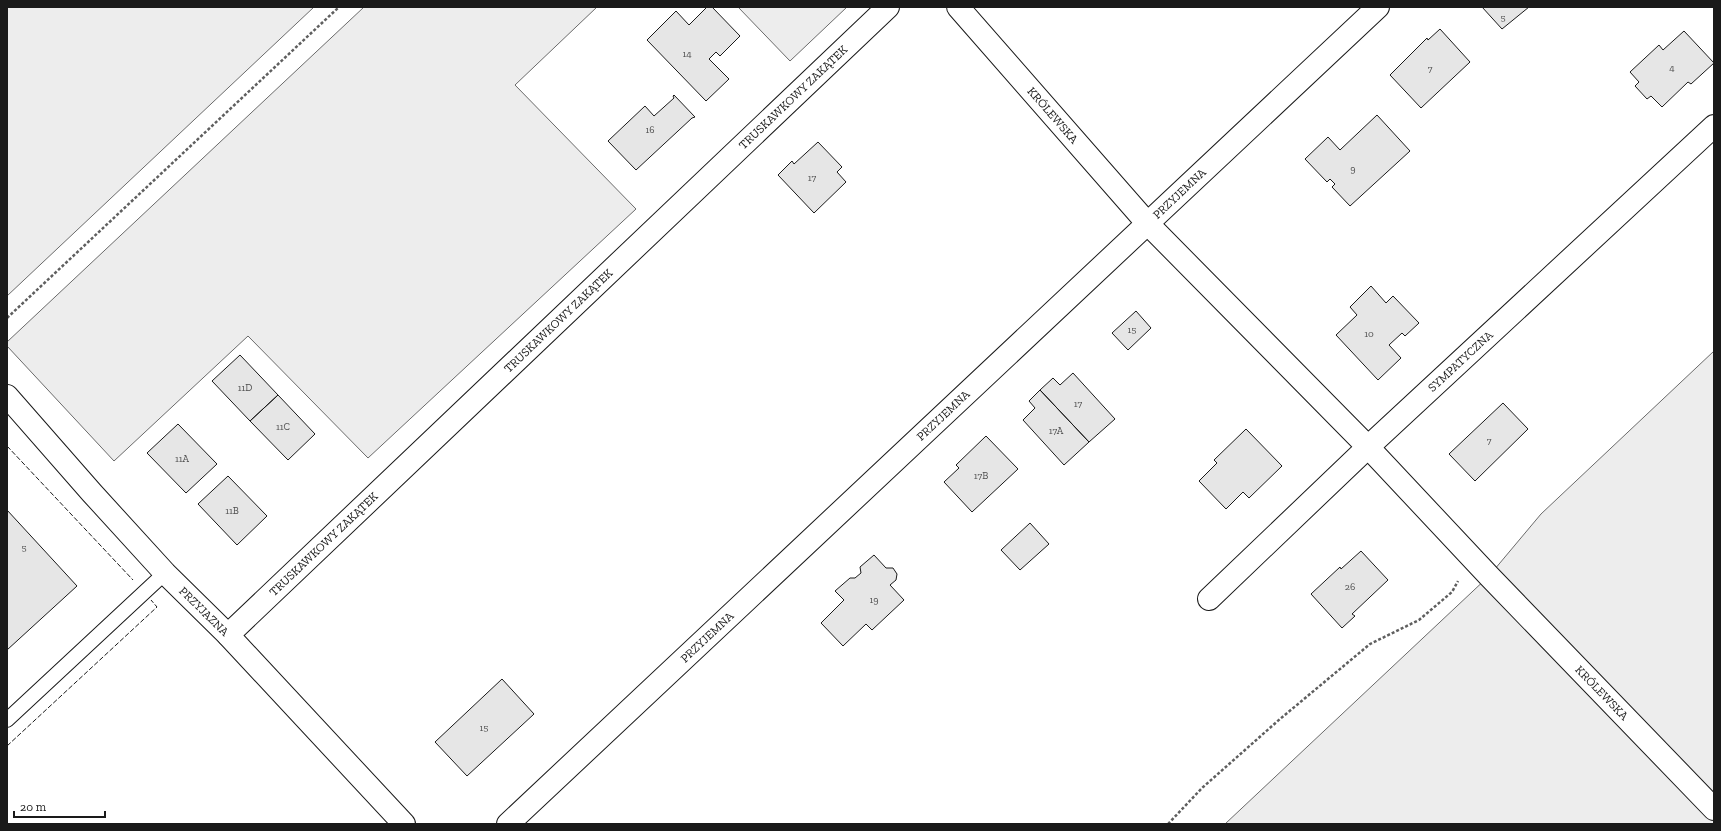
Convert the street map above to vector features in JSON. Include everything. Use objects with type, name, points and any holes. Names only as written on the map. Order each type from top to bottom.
[{"type":"street","name":"TRUSKAWKOWY ZAKĄTEK","points":[[228,635],[888,7]]},
{"type":"street","name":"KRÓLEWSKA","points":[[958,7],[1148,224],[1368,447],[1489,576],[1714,809]]},
{"type":"street","name":"PRZYJEMNA","points":[[508,824],[1378,7]]},
{"type":"street","name":"SYMPATYCZNA","points":[[1209,599],[1368,447],[1714,126]]},
{"type":"street","name":"PRZYJAZNA","points":[[7,396],[92,494],[165,573],[228,635],[404,824]]},
{"type":"lane","points":[[7,720],[165,573]]},
{"type":"path","points":[[7,318],[339,7]]},
{"type":"path","points":[[1168,824],[1202,788],[1274,724],[1370,644],[1418,620],[1452,592],[1471,557]]},
{"type":"shaded area","points":[[7,7],[314,7],[7,296]]},
{"type":"shaded area","points":[[364,7],[597,7],[515,85],[636,209],[368,458],[248,336],[114,461],[7,346],[7,342]]},
{"type":"shaded area","points":[[738,7],[847,7],[790,61]]},
{"type":"shaded area","points":[[1714,351],[1714,824],[1225,824],[1489,576],[1541,514]]},
{"type":"building","points":[[707,7],[712,7],[740,36],[720,56],[716,52],[709,59],[729,79],[706,101],[647,40],[676,11],[689,25]]},
{"type":"building","points":[[1482,7],[1529,7],[1502,29]]},
{"type":"building","points":[[1440,29],[1470,62],[1421,108],[1390,75],[1427,38],[1428,40]]},
{"type":"building","points":[[1684,31],[1714,63],[1691,84],[1688,82],[1662,107],[1651,96],[1647,99],[1635,86],[1639,82],[1630,72],[1659,45],[1663,50]]},
{"type":"building","points":[[674,95],[695,117],[692,118],[636,170],[608,141],[645,106],[654,116],[674,98]]},
{"type":"building","points":[[1377,115],[1410,151],[1350,206],[1332,187],[1335,184],[1330,179],[1327,182],[1305,159],[1328,137],[1340,150]]},
{"type":"building","points":[[818,142],[842,167],[837,172],[846,182],[814,213],[778,175],[792,161],[794,164]]},
{"type":"building","points":[[1371,286],[1386,303],[1393,296],[1419,323],[1405,336],[1402,333],[1389,345],[1401,358],[1378,380],[1336,335],[1357,315],[1350,307]]},
{"type":"building","points":[[1136,311],[1151,328],[1128,350],[1112,333]]},
{"type":"building","points":[[240,355],[278,395],[250,421],[212,381]]},
{"type":"building","points":[[1073,373],[1115,419],[1089,442],[1040,390],[1053,378],[1060,385]]},
{"type":"building","points":[[1040,390],[1089,442],[1064,465],[1023,420],[1035,408],[1029,401]]},
{"type":"building","points":[[278,395],[315,434],[288,460],[250,421]]},
{"type":"building","points":[[1503,403],[1528,429],[1475,481],[1449,454]]},
{"type":"building","points":[[178,424],[217,464],[186,493],[147,453]]},
{"type":"building","points":[[1246,429],[1282,466],[1249,498],[1243,492],[1226,509],[1199,481],[1217,463],[1214,460]]},
{"type":"building","points":[[986,436],[1018,469],[972,512],[944,482],[959,468],[956,465]]},
{"type":"building","points":[[228,476],[267,516],[237,545],[198,504]]},
{"type":"building","points":[[7,510],[77,586],[7,650]]},
{"type":"building","points":[[1030,523],[1049,544],[1020,570],[1001,550]]},
{"type":"building","points":[[1361,551],[1388,580],[1352,614],[1355,616],[1342,628],[1311,594],[1340,567],[1341,569]]},
{"type":"building","points":[[874,555],[886,568],[893,568],[897,574],[896,580],[890,585],[904,600],[872,630],[866,624],[843,646],[821,623],[844,600],[835,591],[850,578],[855,578],[861,573],[860,567]]},
{"type":"building","points":[[502,679],[534,714],[467,776],[435,742]]},
{"type":"fence","points":[[7,446],[133,580]]},
{"type":"fence","points":[[7,746],[157,607],[151,600]]}]
